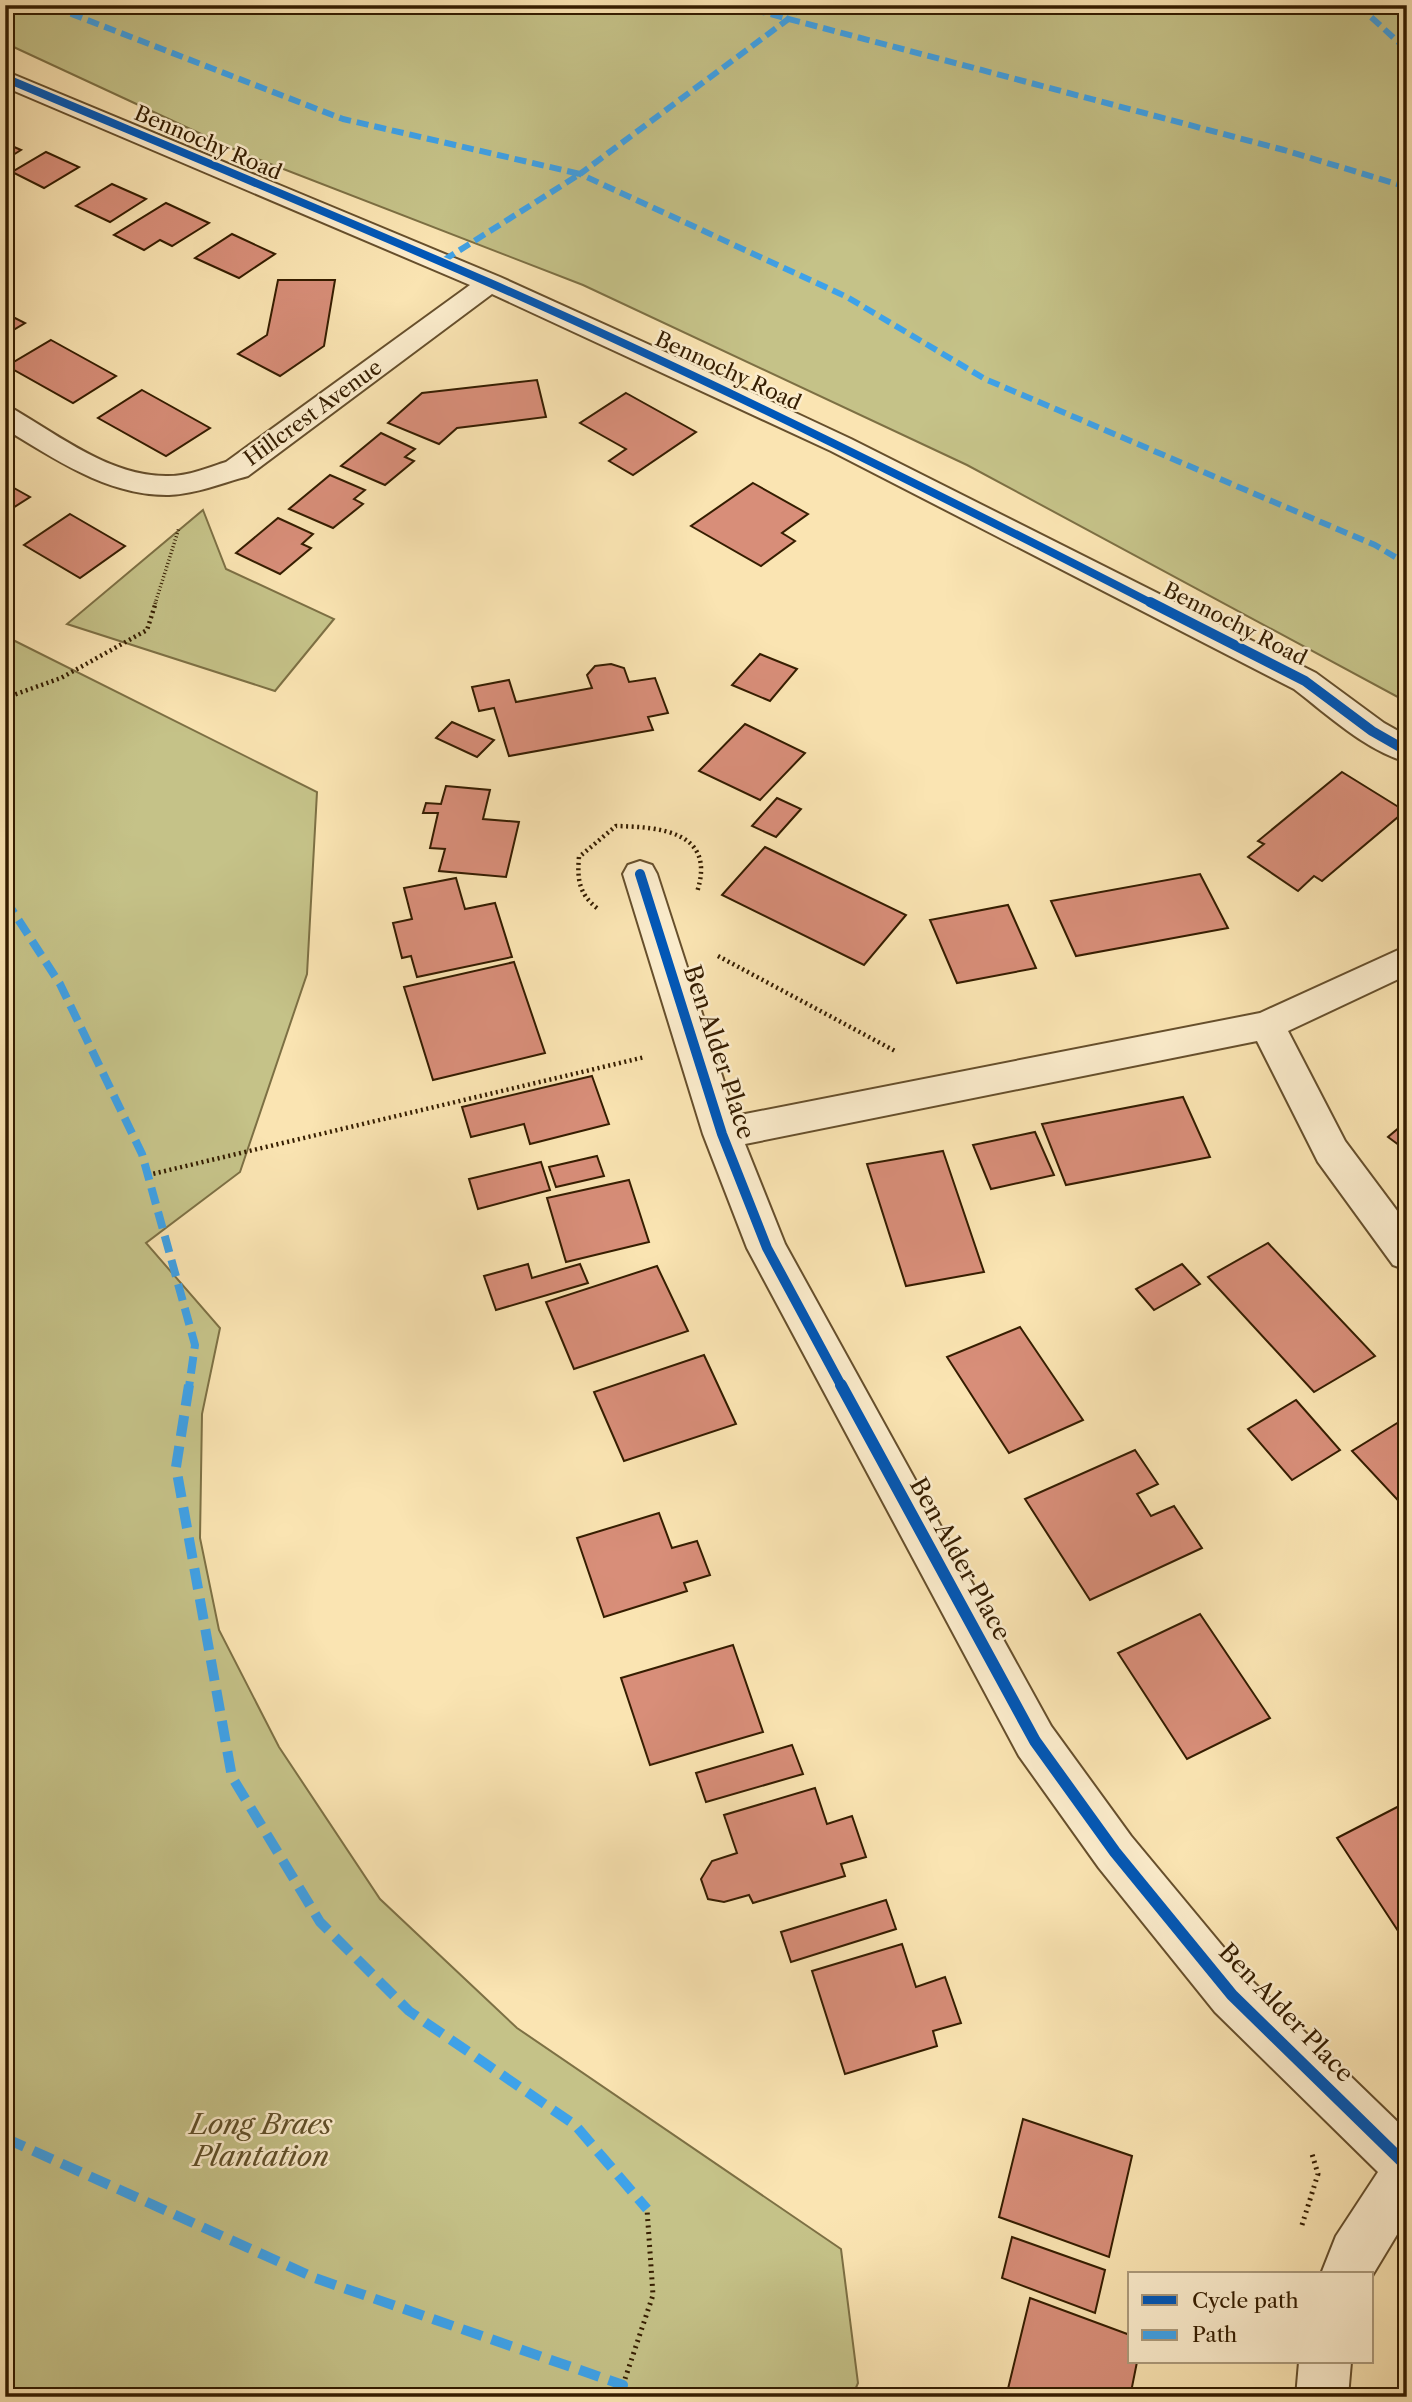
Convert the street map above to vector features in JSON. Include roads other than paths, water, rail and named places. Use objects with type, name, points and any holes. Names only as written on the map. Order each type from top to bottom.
[{"type":"street","name":"Bennochy Road","points":[[5,78],[490,283],[841,445],[1292,674],[1372,732],[1407,751]]},
{"type":"street","name":"Hillcrest Avenue","points":[[5,415],[106,474],[139,484],[193,483],[237,469],[490,283]]},
{"type":"street","name":"Ben Alder Place","points":[[640,874],[722,1134],[768,1248],[1035,1741],[1115,1852],[1232,1996],[1407,2166]]},
{"type":"street","name":"Ben Alder Place","points":[[722,1134],[1267,1025],[1407,959]]},
{"type":"street","points":[[1267,1025],[1331,1151],[1407,1254]]},
{"type":"street","points":[[1348,2272],[1354,2254],[1407,2172]]},
{"type":"street","points":[[1322,2397],[1325,2364]]},
{"type":"park label","name":"Long Braes Plantation","points":[[261,2140]]}]
